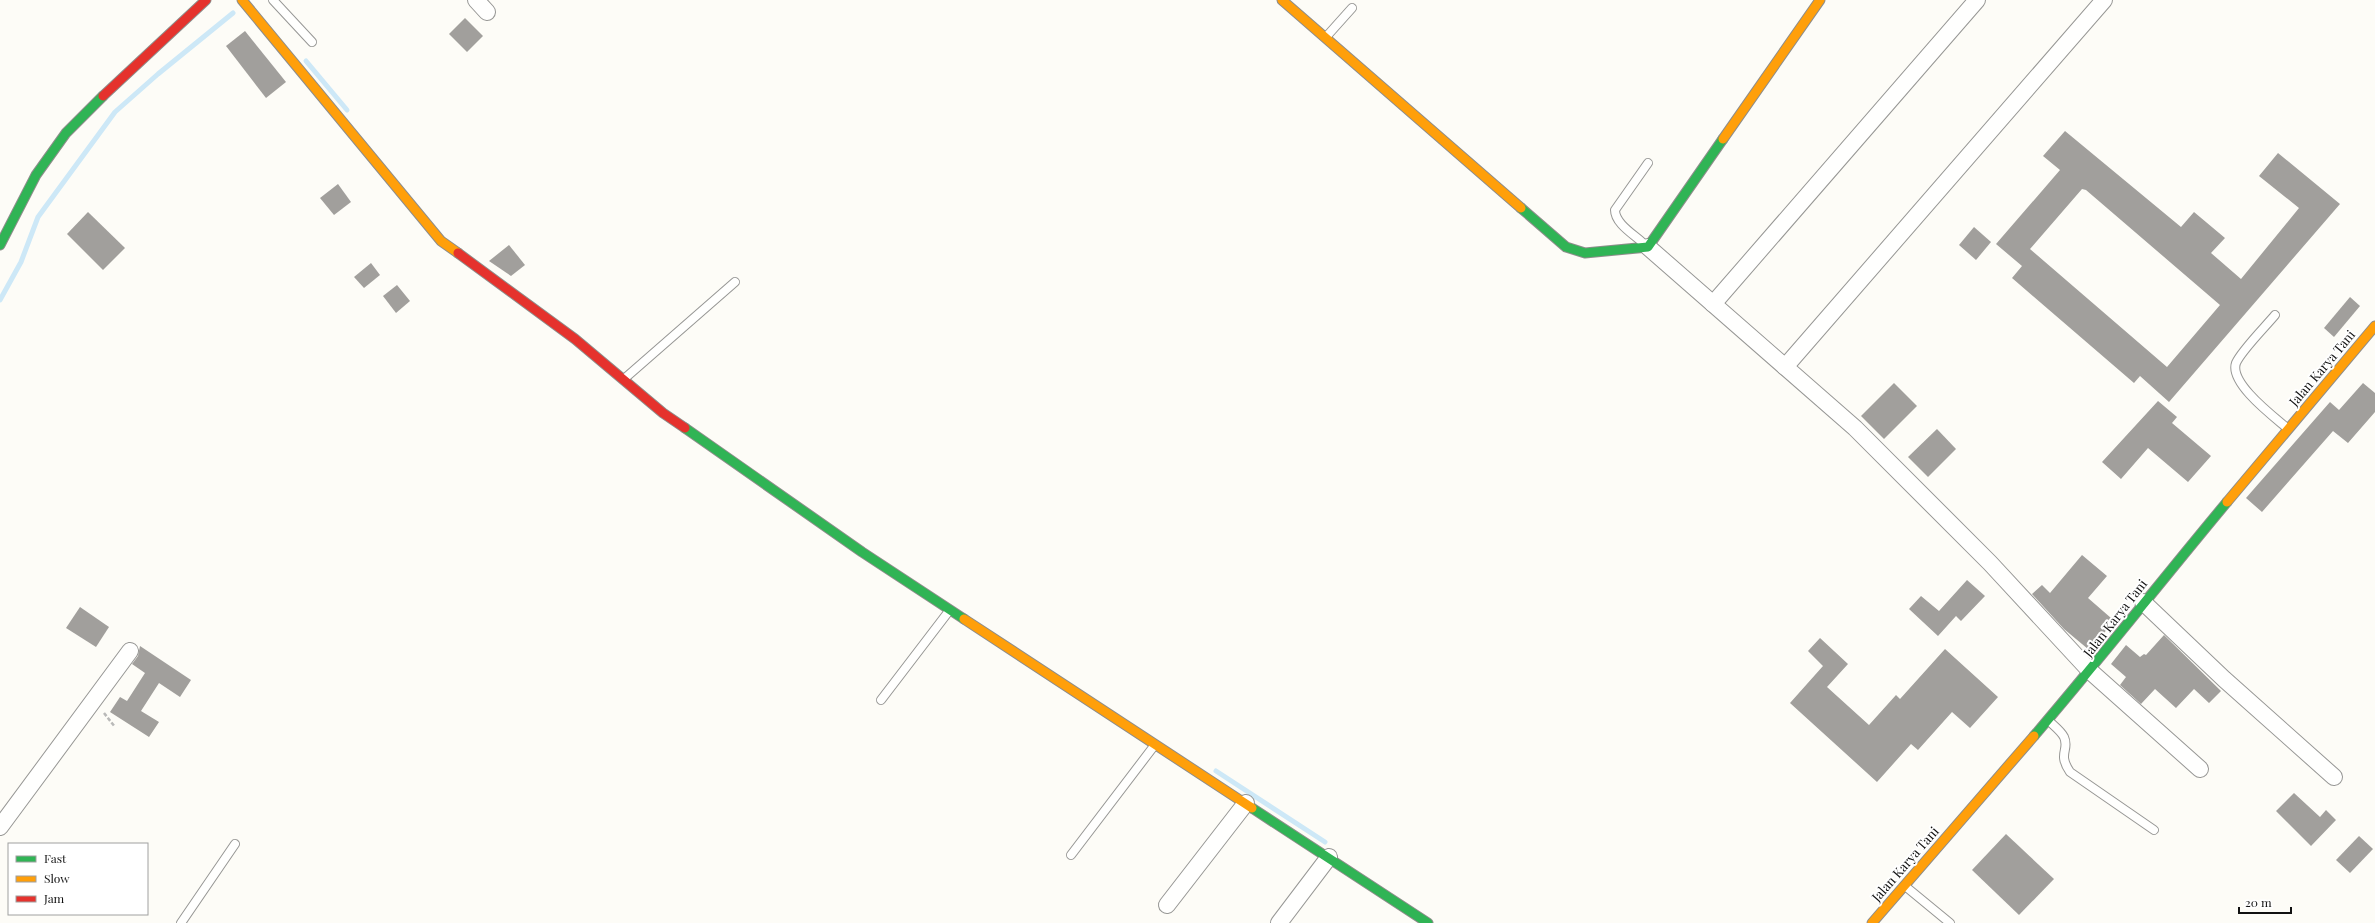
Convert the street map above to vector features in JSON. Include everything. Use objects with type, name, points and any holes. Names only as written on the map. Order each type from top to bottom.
[{"type":"street","points":[[0,244],[36,175],[66,133],[126,72],[206,0]]},
{"type":"street","points":[[242,0],[441,241],[575,338],[622,380],[663,413],[785,499],[949,610],[1329,857],[1409,918],[1428,923]]},
{"type":"street","points":[[476,0],[487,12]]},
{"type":"street","points":[[1282,0],[1566,247],[1585,253],[1648,247],[1855,428],[1984,557],[2090,671],[2200,769]]},
{"type":"street","points":[[1648,247],[1820,0]]},
{"type":"street","points":[[1713,304],[1977,0]]},
{"type":"street","points":[[1785,367],[2104,0]]},
{"type":"street","name":"Jalan Karya Tani","points":[[1872,923],[2090,671],[2143,602],[2375,326]]},
{"type":"street","points":[[2143,602],[2224,679],[2334,777]]},
{"type":"street","points":[[0,827],[130,651]]},
{"type":"street","points":[[1167,905],[1246,803]]},
{"type":"street","points":[[1279,923],[1329,857]]},
{"type":"lane","points":[[274,0],[312,42]]},
{"type":"lane","points":[[1326,38],[1352,8]]},
{"type":"lane","points":[[1648,163],[1615,210],[1615,215],[1621,223],[1648,247]]},
{"type":"lane","points":[[622,380],[735,282]]},
{"type":"lane","points":[[2275,315],[2237,361],[2236,374],[2244,388],[2288,429]]},
{"type":"lane","points":[[881,700],[949,610]]},
{"type":"lane","points":[[2048,720],[2063,735],[2066,742],[2062,756],[2064,763],[2070,772],[2154,830]]},
{"type":"lane","points":[[1071,855],[1155,745]]},
{"type":"lane","points":[[181,923],[235,844]]},
{"type":"lane","points":[[1904,885],[1950,923]]},
{"type":"building","points":[[465,18],[483,36],[467,52],[449,34]]},
{"type":"building","points":[[245,31],[286,82],[266,98],[226,46]]},
{"type":"building","points":[[2065,131],[2181,227],[2194,212],[2225,238],[2211,253],[2241,279],[2299,208],[2259,176],[2278,153],[2340,204],[2169,402],[2140,376],[2134,383],[2012,278],[2022,266],[1996,244],[2060,170],[2043,156]],"holes":[[[2082,189],[2086,190],[2220,305],[2167,367],[2030,249]]]},
{"type":"building","points":[[338,184],[351,202],[334,215],[320,198]]},
{"type":"building","points":[[88,212],[125,248],[103,270],[67,234]]},
{"type":"building","points":[[1974,227],[1991,242],[1976,260],[1959,245]]},
{"type":"building","points":[[509,245],[525,265],[511,276],[489,261]]},
{"type":"building","points":[[371,263],[380,275],[364,288],[354,277]]},
{"type":"building","points":[[397,285],[410,301],[396,313],[383,296]]},
{"type":"building","points":[[2350,297],[2360,306],[2334,337],[2324,328]]},
{"type":"building","points":[[1894,383],[1917,406],[1884,439],[1861,416]]},
{"type":"building","points":[[2363,383],[2375,393],[2375,412],[2348,443],[2333,431],[2262,512],[2246,498],[2330,402],[2339,410]]},
{"type":"building","points":[[2158,401],[2177,417],[2172,423],[2211,456],[2188,482],[2148,448],[2121,479],[2102,462]]},
{"type":"building","points":[[1937,429],[1956,449],[1928,477],[1908,457]]},
{"type":"building","points":[[2082,555],[2107,576],[2088,598],[2111,618],[2105,625],[2108,628],[2093,647],[2091,645],[2088,649],[2064,629],[2032,594],[2042,585],[2050,593]]},
{"type":"building","points":[[1967,580],[1985,596],[1961,621],[1956,616],[1938,636],[1909,609],[1921,596],[1939,611]]},
{"type":"building","points":[[80,607],[109,627],[96,647],[66,628]]},
{"type":"building","points":[[2164,635],[2221,691],[2209,703],[2194,689],[2176,708],[2155,689],[2141,704],[2120,685],[2126,677],[2111,664],[2126,645],[2140,657],[2144,654],[2146,655]]},
{"type":"building","points":[[1820,638],[1848,664],[1827,687],[1869,725],[1896,695],[1900,699],[1945,649],[1998,697],[1970,728],[1952,712],[1918,750],[1911,744],[1877,782],[1790,703],[1823,666],[1808,651]]},
{"type":"building","points":[[140,646],[191,680],[180,697],[159,683],[141,711],[159,722],[149,737],[110,712],[120,697],[127,701],[145,673],[132,664],[138,656]]},
{"type":"building","points":[[2294,793],[2320,817],[2326,810],[2336,820],[2311,846],[2276,811]]},
{"type":"building","points":[[2006,834],[2054,879],[2019,915],[1972,870]]},
{"type":"building","points":[[2359,836],[2373,849],[2350,873],[2336,860]]},
{"type":"waterway","points":[[0,300],[21,262],[38,217],[115,112],[158,74],[233,13]]},
{"type":"waterway","points":[[306,61],[347,110]]},
{"type":"waterway","points":[[1216,771],[1325,842]]},
{"type":"traffic: fast","points":[[0,245],[36,175],[66,133],[103,96]]},
{"type":"traffic: fast","points":[[1521,208],[1566,247],[1585,253],[1648,247],[1723,139]]},
{"type":"traffic: fast","points":[[685,428],[862,552],[964,619]]},
{"type":"traffic: fast","points":[[2034,736],[2227,502]]},
{"type":"traffic: fast","points":[[1252,808],[1428,923]]},
{"type":"traffic: slow","points":[[242,0],[441,241],[458,253]]},
{"type":"traffic: slow","points":[[1282,0],[1521,208]]},
{"type":"traffic: slow","points":[[1723,139],[1820,0]]},
{"type":"traffic: slow","points":[[2227,502],[2375,326]]},
{"type":"traffic: slow","points":[[964,619],[1252,808]]},
{"type":"traffic: slow","points":[[1872,923],[2034,736]]},
{"type":"traffic: jam","points":[[103,96],[206,0]]},
{"type":"traffic: jam","points":[[458,253],[575,339],[663,413],[685,428]]}]
